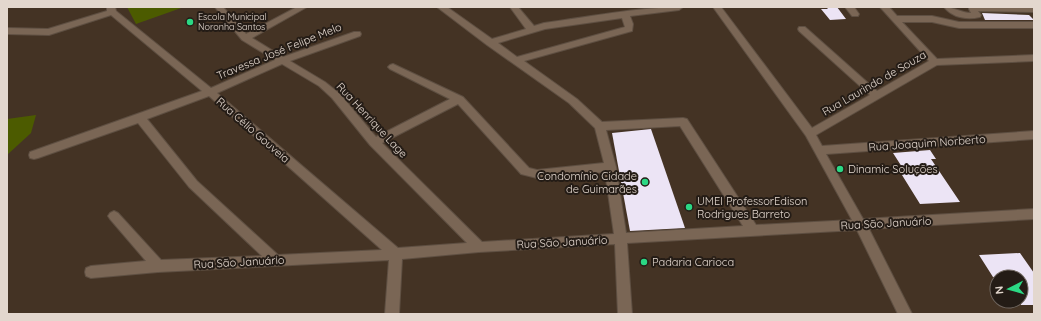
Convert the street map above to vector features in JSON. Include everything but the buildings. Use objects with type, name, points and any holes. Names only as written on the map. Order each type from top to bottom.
[{"type":"street","name":"Rua Henrique Lage","points":[[219,7],[245,38],[322,84],[336,96],[374,142],[479,247]]},
{"type":"street","points":[[245,38],[303,7]]},
{"type":"street","points":[[440,7],[573,101],[600,126],[610,167],[621,239],[625,314]]},
{"type":"street","points":[[514,7],[531,29]]},
{"type":"street","points":[[490,43],[531,29],[618,12],[679,7]]},
{"type":"street","points":[[717,7],[810,134],[820,150],[860,224],[905,314]]},
{"type":"street","points":[[884,7],[934,62]]},
{"type":"street","points":[[948,7],[955,14],[977,15],[972,8]]},
{"type":"street","points":[[972,8],[1034,9]]},
{"type":"street","points":[[7,31],[49,32],[111,9]]},
{"type":"street","name":"Rua Célio Gouveia","points":[[111,9],[210,92],[396,254]]},
{"type":"street","points":[[517,60],[629,29],[629,24],[618,12]]},
{"type":"street","points":[[895,19],[932,19],[959,25],[1034,26]]},
{"type":"street","points":[[802,29],[834,59],[876,94]]},
{"type":"street","name":"Travessa José Felipe Melo","points":[[34,155],[210,92],[283,60],[357,34]]},
{"type":"street","points":[[1029,58],[1034,63]]},
{"type":"street","name":"Rua Laurindo de Souza","points":[[810,134],[876,94],[934,62],[1029,58]]},
{"type":"street","points":[[393,67],[417,80],[459,99],[525,171],[537,174],[610,167]]},
{"type":"street","points":[[374,142],[459,99]]},
{"type":"street","points":[[140,118],[193,184],[275,260]]},
{"type":"street","points":[[600,126],[683,122],[752,230]]},
{"type":"street","name":"Rua Joaquim Norberto","points":[[820,150],[1034,135]]},
{"type":"street","name":"Rua São Januário","points":[[91,272],[158,266],[396,254],[479,247],[1034,214]]},
{"type":"street","points":[[114,216],[158,266]]},
{"type":"street","points":[[392,314],[396,254]]},
{"type":"green space","points":[[127,7],[184,7],[136,24]]},
{"type":"green space","points":[[36,115],[31,133],[7,155],[7,119]]},
{"type":"place","name":"Escola Municipal Noronha Santos","points":[[190,22]]},
{"type":"place","name":"Dinamic Soluções","points":[[840,169]]},
{"type":"place","name":"Condomínio Cidade de Guimarães","points":[[645,182]]},
{"type":"place","name":"UMEI ProfessorEdison Rodrigues Barreto","points":[[689,207]]},
{"type":"place","name":"Padaria Carioca","points":[[644,262]]}]
